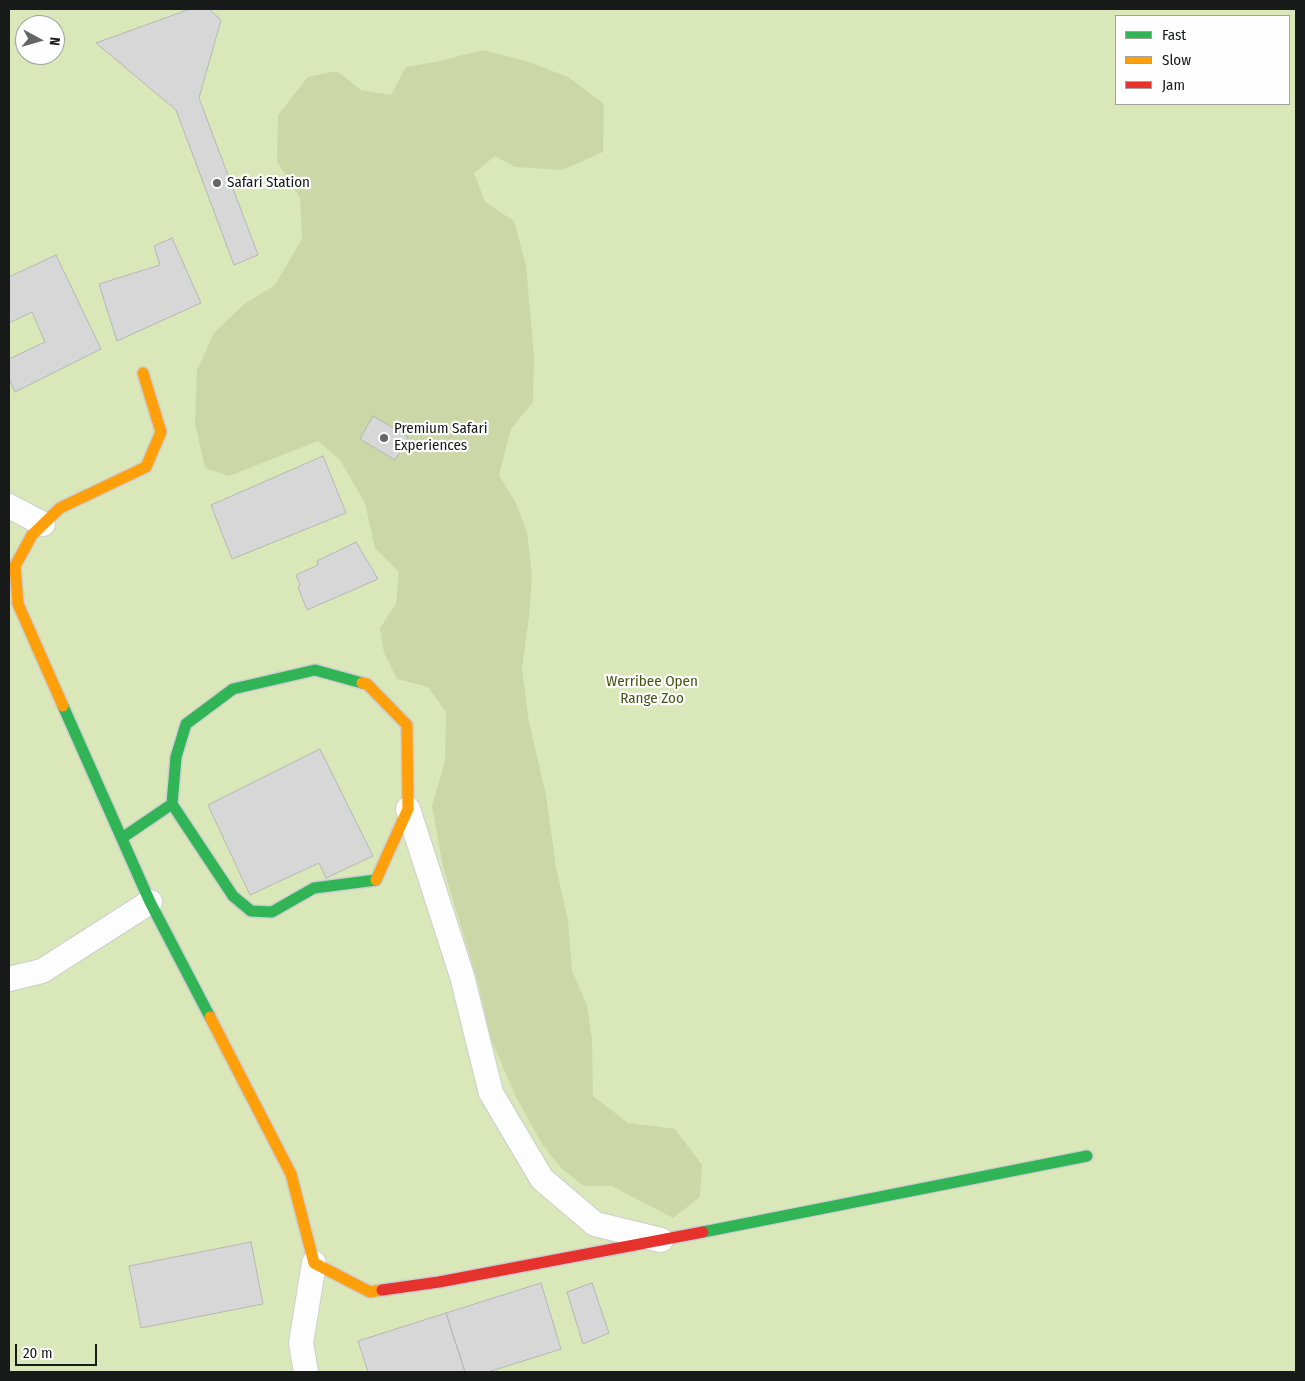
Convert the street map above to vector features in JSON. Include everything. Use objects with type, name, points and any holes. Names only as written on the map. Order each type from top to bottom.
[{"type":"street","points":[[143,372],[161,432],[146,467],[60,508],[32,535],[15,566],[18,604],[150,902],[291,1174],[314,1263],[301,1342],[306,1372]]},
{"type":"street","points":[[9,506],[43,524]]},
{"type":"street","points":[[408,809],[377,880],[314,888],[272,912],[251,911],[233,896],[172,804],[176,757],[186,724],[233,689],[315,670],[367,684],[407,725],[408,809],[462,976],[491,1093],[542,1179],[596,1224],[662,1240]]},
{"type":"street","points":[[122,838],[172,804]]},
{"type":"street","points":[[9,979],[42,971],[150,902]]},
{"type":"street","points":[[314,1263],[370,1292],[438,1282],[662,1240],[1086,1156]]},
{"type":"green space","name":"Werribee Open Range Zoo","points":[[9,9],[1296,9],[1296,1372],[9,1372]]},
{"type":"green space","points":[[483,50],[529,62],[568,77],[604,104],[603,152],[562,170],[515,167],[495,156],[474,173],[485,202],[514,221],[526,265],[534,356],[533,402],[511,429],[499,475],[516,503],[527,532],[532,575],[522,669],[529,722],[546,795],[556,868],[568,920],[572,971],[587,1005],[592,1040],[593,1096],[628,1123],[675,1129],[702,1165],[700,1197],[673,1218],[612,1186],[584,1186],[562,1169],[542,1144],[515,1095],[491,1039],[478,983],[443,867],[432,806],[445,761],[446,712],[428,687],[397,679],[384,653],[380,628],[396,604],[399,572],[375,548],[365,503],[340,460],[318,441],[229,476],[205,468],[195,423],[197,370],[214,333],[243,305],[275,285],[302,239],[300,198],[277,162],[278,115],[308,77],[337,71],[361,90],[391,95],[406,67]]},
{"type":"building","name":"Safari Station","points":[[190,9],[209,9],[221,20],[199,98],[258,255],[234,265],[176,110],[96,43]]},
{"type":"building","points":[[172,238],[201,303],[117,341],[99,284],[160,265],[154,246]]},
{"type":"building","points":[[56,255],[101,349],[15,392],[9,378],[9,359],[45,342],[32,312],[9,323],[9,277]]},
{"type":"building","name":"Premium Safari Experiences","points":[[373,416],[408,437],[395,460],[360,439]]},
{"type":"building","points":[[323,456],[346,513],[232,559],[211,505]]},
{"type":"building","points":[[356,542],[378,579],[307,610],[298,587],[300,585],[296,575],[318,565],[317,561]]},
{"type":"building","points":[[320,749],[373,856],[326,878],[319,863],[250,895],[208,805]]},
{"type":"building","points":[[251,1242],[263,1304],[141,1328],[129,1266]]},
{"type":"building","points":[[541,1283],[561,1349],[488,1372],[465,1372],[446,1313]]},
{"type":"building","points":[[592,1283],[609,1333],[583,1344],[567,1292]]},
{"type":"building","points":[[446,1313],[465,1372],[368,1372],[358,1341]]},
{"type":"traffic: fast","points":[[122,838],[172,804],[176,757],[186,724],[233,689],[315,670],[362,683]]},
{"type":"traffic: fast","points":[[63,706],[150,902],[210,1017]]},
{"type":"traffic: fast","points":[[172,804],[233,896],[251,911],[272,912],[314,888],[376,880]]},
{"type":"traffic: fast","points":[[703,1232],[1087,1156]]},
{"type":"traffic: slow","points":[[63,706],[18,604],[15,566],[32,535],[60,508],[146,467],[161,432],[143,373]]},
{"type":"traffic: slow","points":[[362,683],[367,684],[407,725],[408,809],[376,880]]},
{"type":"traffic: slow","points":[[210,1017],[291,1174],[314,1263],[370,1292],[382,1290]]},
{"type":"traffic: jam","points":[[382,1290],[439,1282],[703,1232]]},
{"type":"place","name":"Safari Station","points":[[217,183]]},
{"type":"place","name":"Premium Safari Experiences","points":[[384,438]]}]
